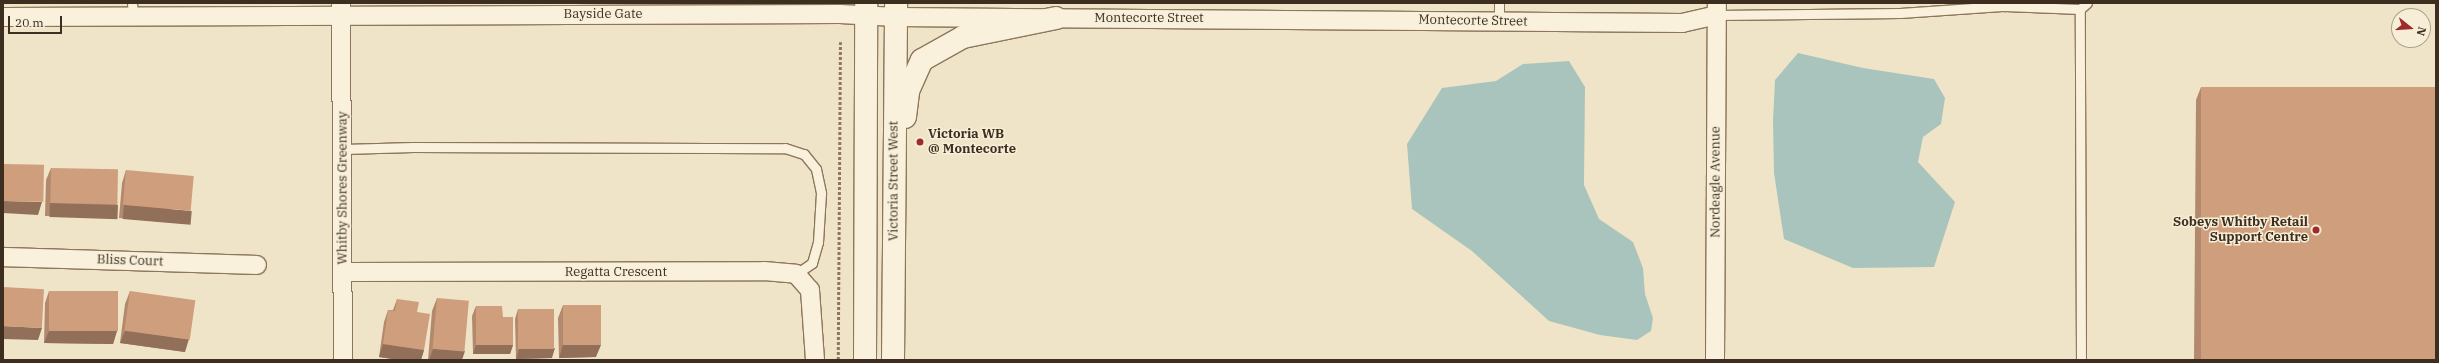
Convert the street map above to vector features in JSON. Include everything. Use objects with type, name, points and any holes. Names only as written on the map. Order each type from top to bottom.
[{"type":"main road","points":[[864,360],[866,10]]},
{"type":"main road","name":"Victoria Street West","points":[[893,360],[896,10]]},
{"type":"main road","points":[[894,202],[908,91],[922,60],[964,37],[1056,18]]},
{"type":"street","points":[[3,17],[132,9],[341,9]]},
{"type":"street","name":"Bayside Gate","points":[[341,9],[840,14],[866,10]]},
{"type":"street","name":"Whitby Shores Greenway","points":[[341,9],[344,272],[343,360]]},
{"type":"street","name":"Montecorte Street","points":[[866,10],[896,10],[1056,18],[1682,23],[1717,9]]},
{"type":"street","name":"Nordeagle Avenue","points":[[1715,360],[1717,9]]},
{"type":"street","name":"Bliss Court","points":[[3,257],[257,265]]},
{"type":"street","name":"Regatta Crescent","points":[[344,272],[764,271],[796,274]]},
{"type":"street","points":[[796,274],[810,290],[815,360]]},
{"type":"lane","points":[[1499,3],[1499,21]]},
{"type":"lane","name":"Montecorte Street","points":[[1717,9],[1900,13],[2002,6],[2083,6]]},
{"type":"lane","points":[[2081,360],[2083,6]]},
{"type":"lane","points":[[343,149],[413,147],[786,148],[804,154],[816,169],[821,193],[818,242],[812,263],[796,274]]},
{"type":"path","points":[[838,360],[840,42]]},
{"type":"water","points":[[1798,53],[1863,68],[1934,79],[1945,98],[1941,124],[1923,137],[1918,162],[1955,202],[1934,267],[1853,268],[1784,239],[1774,173],[1773,121],[1775,80]]},
{"type":"water","points":[[1569,61],[1585,87],[1584,185],[1599,219],[1633,242],[1643,268],[1645,294],[1653,318],[1651,331],[1637,340],[1600,335],[1549,321],[1472,251],[1412,209],[1407,144],[1442,88],[1496,81],[1523,64]]},
{"type":"building","name":"Sobeys Whitby Retail Support Centre","points":[[2201,87],[2436,87],[2436,360],[2201,360]]},
{"type":"building","points":[[3,164],[44,165],[43,202],[3,201]]},
{"type":"building","points":[[51,168],[118,169],[117,204],[50,203]]},
{"type":"building","points":[[126,170],[194,176],[191,211],[123,205]]},
{"type":"building","points":[[3,287],[44,289],[42,328],[3,326]]},
{"type":"building","points":[[49,291],[118,291],[118,331],[49,331]]},
{"type":"building","points":[[130,291],[195,300],[190,340],[124,331]]},
{"type":"building","points":[[437,298],[469,301],[464,352],[433,349]]},
{"type":"building","points":[[397,299],[419,302],[417,312],[430,314],[424,350],[383,344],[388,310],[395,311]]},
{"type":"building","points":[[563,305],[601,305],[601,345],[563,345]]},
{"type":"building","points":[[476,306],[502,306],[503,317],[513,317],[513,345],[476,345]]},
{"type":"building","points":[[518,309],[554,309],[554,349],[518,349]]},
{"type":"place","name":"Victoria WB @ Montecorte","points":[[920,142]]},
{"type":"place","name":"Sobeys Whitby Retail Support Centre","points":[[2316,230]]}]
